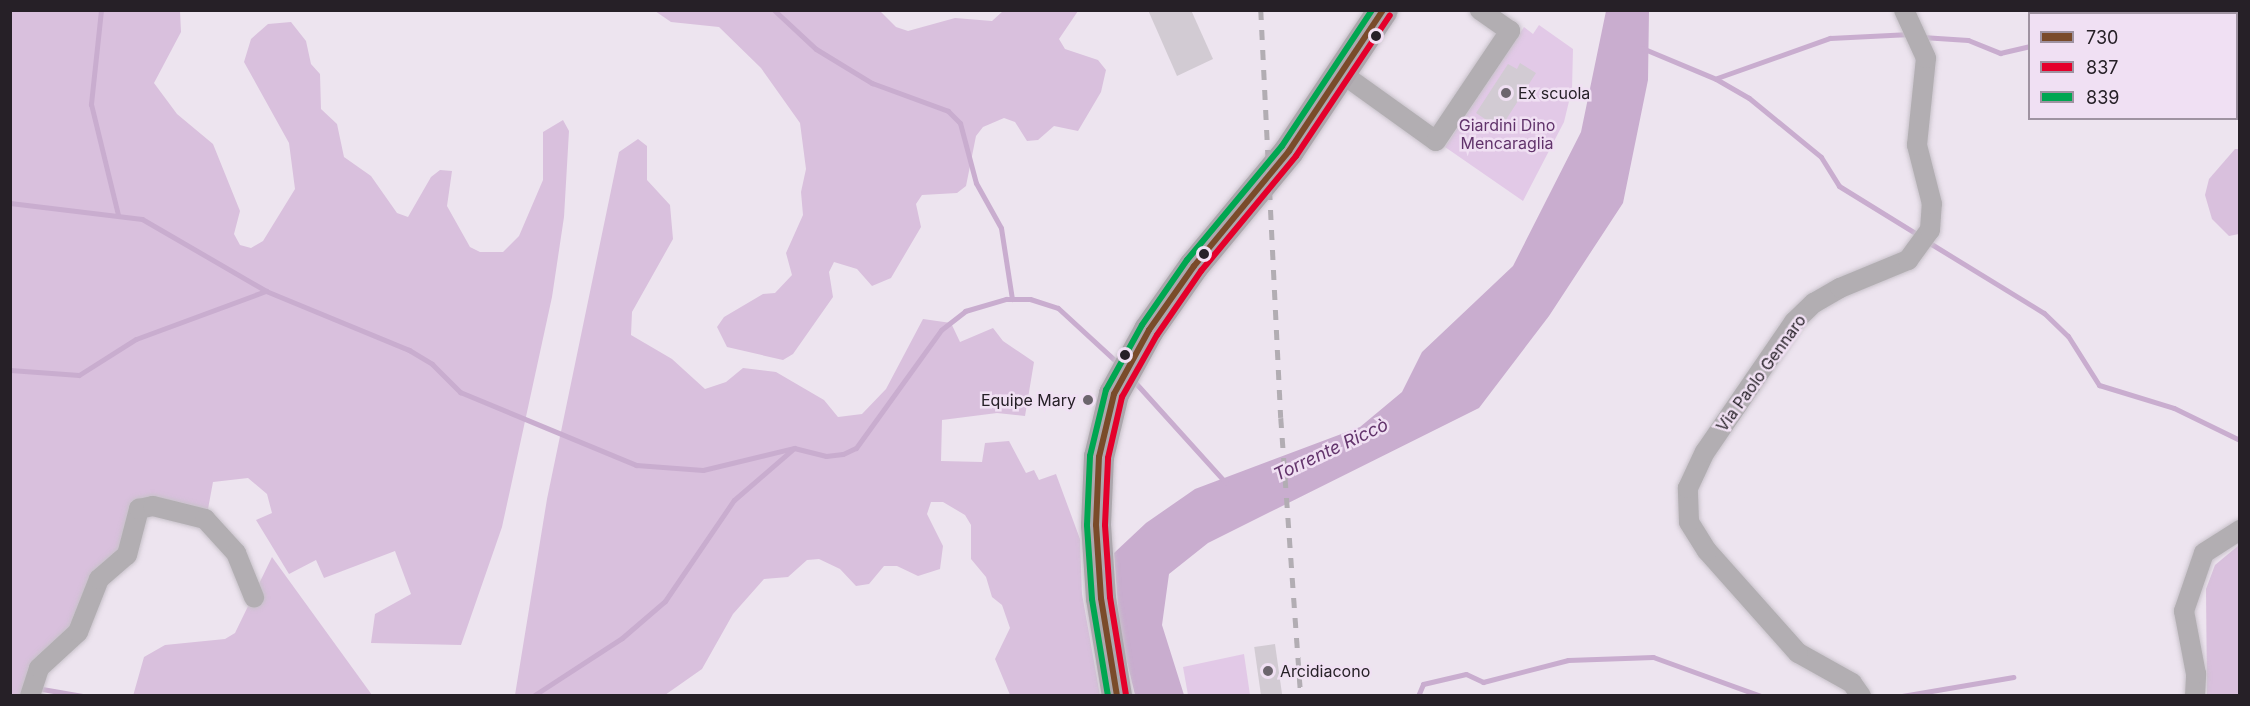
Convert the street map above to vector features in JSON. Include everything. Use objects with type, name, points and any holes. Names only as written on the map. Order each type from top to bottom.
[{"type":"main road","points":[[1117,696],[1101,598],[1096,525],[1099,457],[1114,394],[1132,356],[1194,266],[1289,151],[1344,75],[1383,10]]},
{"type":"street","points":[[1344,75],[1436,141],[1510,31],[1480,10]]},
{"type":"street","name":"Via Paolo Gennaro","points":[[1862,696],[1852,682],[1798,652],[1707,551],[1689,522],[1688,488],[1705,452],[1794,322],[1814,303],[1840,288],[1908,260],[1930,230],[1932,204],[1917,145],[1926,58],[1904,10]]},
{"type":"street","points":[[30,696],[39,668],[78,632],[99,579],[127,555],[139,509],[153,506],[206,519],[236,553],[254,597]]},
{"type":"street","points":[[2195,696],[2196,674],[2184,611],[2204,553],[2240,530]]},
{"type":"green space","name":"Giardini Dino Mencaraglia","points":[[1539,25],[1573,49],[1572,89],[1564,122],[1523,201],[1445,147],[1524,27],[1533,34]]},
{"type":"green space","points":[[1244,654],[1250,695],[1188,695],[1183,667]]},
{"type":"shaded area","points":[[10,11],[180,11],[181,32],[154,83],[177,114],[213,144],[240,211],[234,234],[240,245],[251,248],[263,241],[295,189],[289,143],[244,62],[251,39],[268,24],[291,22],[306,41],[311,64],[320,74],[321,109],[337,124],[344,157],[371,176],[397,213],[408,217],[431,177],[440,170],[452,171],[447,206],[470,247],[480,252],[503,252],[519,236],[543,180],[543,132],[563,120],[569,131],[564,217],[552,297],[502,527],[461,645],[371,643],[375,614],[411,594],[395,551],[324,578],[316,560],[289,574],[256,520],[272,513],[267,494],[248,478],[213,482],[208,509],[139,502],[125,547],[77,625],[26,695],[11,695]]},
{"type":"shaded area","points":[[655,11],[880,11],[896,27],[908,31],[955,18],[992,21],[1003,11],[1078,11],[1059,39],[1065,49],[1098,60],[1106,70],[1101,92],[1078,131],[1054,126],[1038,140],[1027,141],[1015,122],[1004,118],[983,127],[976,136],[966,186],[957,193],[922,195],[916,204],[921,227],[891,278],[872,286],[857,269],[834,262],[829,272],[833,297],[793,354],[783,360],[727,347],[717,327],[724,317],[763,294],[775,293],[792,275],[786,253],[803,215],[801,192],[806,169],[800,123],[761,68],[719,27],[671,22]]},
{"type":"shaded area","points":[[638,139],[647,146],[647,180],[670,205],[673,239],[632,312],[631,335],[672,359],[705,389],[726,382],[743,368],[776,372],[824,400],[838,417],[862,414],[886,389],[923,319],[951,323],[960,342],[993,328],[1003,341],[1034,362],[1025,416],[997,413],[942,420],[941,461],[982,462],[985,443],[1009,441],[1026,473],[1034,470],[1039,480],[1056,474],[1080,539],[1082,594],[1100,695],[1010,695],[995,659],[1010,628],[1002,605],[992,597],[986,577],[971,559],[971,525],[965,515],[943,502],[931,502],[927,514],[943,546],[940,569],[918,576],[897,566],[884,566],[869,584],[856,586],[840,569],[819,559],[807,560],[788,577],[764,579],[733,614],[702,669],[665,695],[515,695],[547,499],[619,152]]},
{"type":"shaded area","points":[[2235,149],[2239,149],[2239,234],[2229,236],[2212,219],[2205,195],[2209,179]]},
{"type":"shaded area","points":[[2239,545],[2239,695],[2207,695],[2206,589],[2215,565]]},
{"type":"shaded area","points":[[272,557],[372,695],[133,696],[144,657],[165,645],[225,639],[235,633]]},
{"type":"water","name":"Torrente Riccò","points":[[1606,11],[1649,11],[1648,80],[1623,203],[1549,316],[1479,408],[1208,543],[1169,574],[1162,625],[1184,695],[1135,695],[1120,633],[1114,553],[1146,523],[1195,489],[1360,427],[1402,392],[1422,352],[1513,266],[1581,132]]},
{"type":"building","points":[[1148,10],[1191,10],[1213,59],[1177,76]]},
{"type":"building","name":"Ex scuola","points":[[1520,63],[1536,73],[1500,129],[1476,113],[1508,64],[1517,69]]},
{"type":"building","name":"Arcidiacono","points":[[1275,644],[1282,695],[1261,696],[1254,647]]},
{"type":"waterway","points":[[101,10],[91,104],[118,215]]},
{"type":"waterway","points":[[774,10],[816,49],[872,83],[948,111],[960,123],[976,183],[1001,228],[1012,299]]},
{"type":"waterway","points":[[1717,78],[1830,38],[1910,34]]},
{"type":"waterway","points":[[1922,37],[1968,40],[2000,53],[2028,46]]},
{"type":"waterway","points":[[1642,48],[1716,79],[1749,98],[1821,157],[1839,186],[1920,236]]},
{"type":"waterway","points":[[10,203],[142,219],[266,291],[409,350],[432,364],[460,392],[636,465],[703,470],[794,448],[826,456],[843,454],[856,448],[941,330],[965,311],[1006,299],[1030,299],[1058,308],[1120,365]]},
{"type":"waterway","points":[[1928,242],[2044,313],[2068,336],[2099,385],[2174,408],[2240,440]]},
{"type":"waterway","points":[[10,370],[79,375],[136,339],[266,291]]},
{"type":"waterway","points":[[1132,379],[1226,483]]},
{"type":"waterway","points":[[533,696],[622,638],[665,601],[734,500],[792,450]]},
{"type":"waterway","points":[[1418,696],[1423,684],[1466,674],[1483,682],[1568,660],[1653,657],[1761,696]]},
{"type":"waterway","points":[[1902,696],[2013,677]]},
{"type":"waterway","points":[[42,689],[82,696]]},
{"type":"railway","points":[[1261,10],[1281,418],[1301,696]]},
{"type":"transit line","name":"839","points":[[1108,696],[1092,599],[1087,525],[1090,456],[1106,390],[1142,325],[1187,260],[1282,146],[1372,10]]},
{"type":"transit line","name":"730","points":[[1117,696],[1101,598],[1096,525],[1099,457],[1114,394],[1149,330],[1194,266],[1289,151],[1383,10]]},
{"type":"transit line","name":"837","points":[[1126,695],[1110,597],[1105,525],[1108,458],[1122,397],[1157,335],[1201,271],[1296,156],[1390,15]]},
{"type":"place","name":"Ex scuola","points":[[1506,93]]},
{"type":"place","name":"Equipe Mary","points":[[1088,400]]},
{"type":"place","name":"Arcidiacono","points":[[1268,671]]}]
